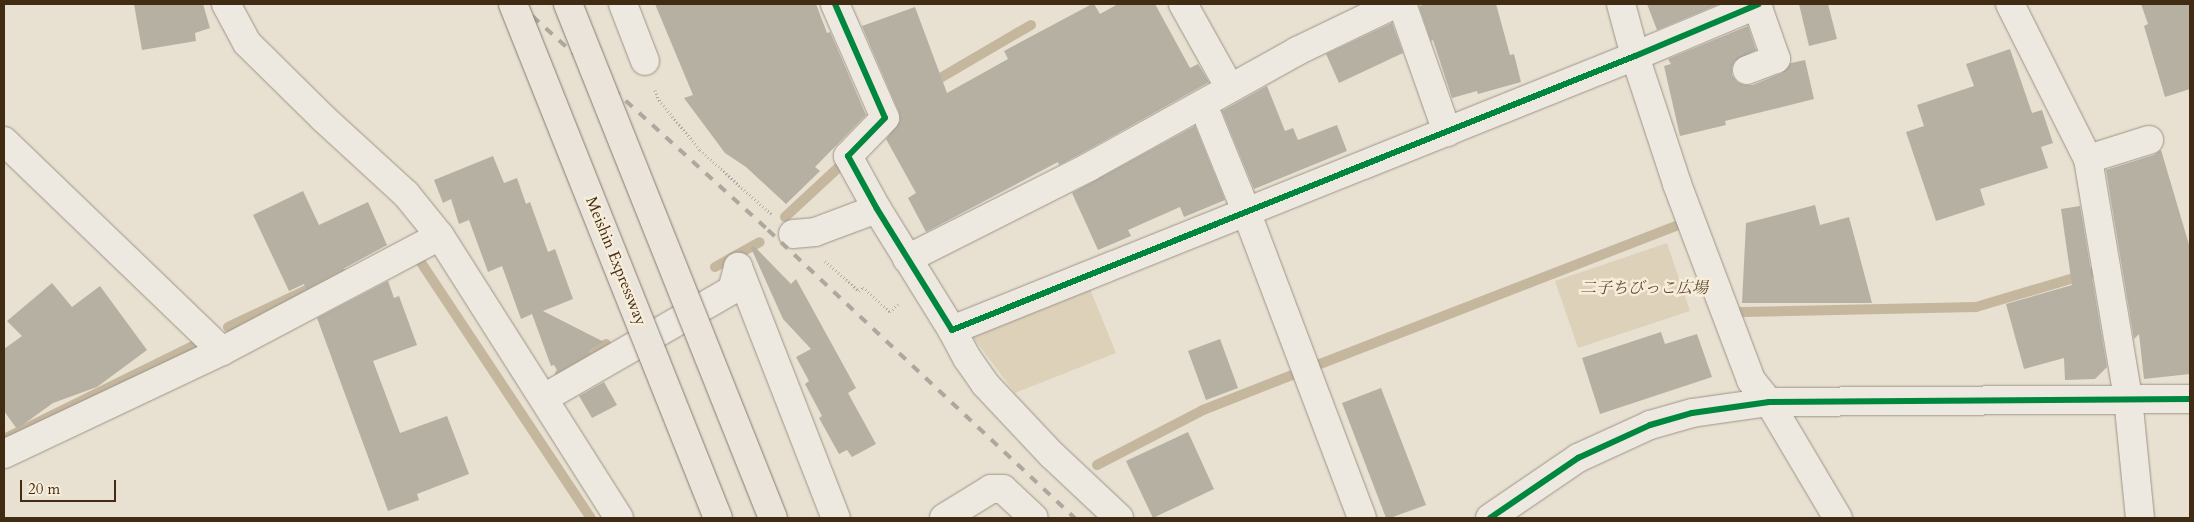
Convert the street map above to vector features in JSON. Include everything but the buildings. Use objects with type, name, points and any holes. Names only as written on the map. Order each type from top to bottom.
[{"type":"highway","name":"Meishin Expressway","points":[[513,4],[718,518]]},
{"type":"highway","points":[[568,4],[773,518]]},
{"type":"street","points":[[226,4],[247,43],[323,118],[406,194],[440,236],[619,518]]},
{"type":"street","points":[[623,4],[645,61]]},
{"type":"street","points":[[835,4],[885,118],[848,156],[877,209],[952,330],[966,358],[985,384],[1052,455],[1119,518]]},
{"type":"street","points":[[1183,4],[1230,88]]},
{"type":"street","points":[[914,270],[1089,167],[1203,105],[1230,88],[1297,51],[1395,4]]},
{"type":"street","points":[[1402,4],[1447,132]]},
{"type":"street","points":[[1621,4],[1635,56],[1677,184],[1751,380],[1769,402],[1838,518]]},
{"type":"street","points":[[952,330],[1635,56],[1758,4],[1776,59],[1747,70]]},
{"type":"street","points":[[2010,4],[2088,159],[2128,398],[2140,518]]},
{"type":"street","points":[[1203,105],[1246,211],[1362,518]]},
{"type":"street","points":[[2088,159],[2149,140]]},
{"type":"street","points":[[4,141],[222,351]]},
{"type":"street","points":[[793,234],[815,232],[877,209]]},
{"type":"street","points":[[4,454],[222,351],[440,236]]},
{"type":"street","points":[[544,398],[732,290],[738,267],[836,518]]},
{"type":"street","points":[[1490,518],[1578,458],[1650,425],[1692,413],[1769,402],[2190,398]]},
{"type":"street","points":[[944,518],[991,489],[1003,489],[1034,518]]},
{"type":"path","points":[[645,61],[659,100],[700,150],[859,291],[863,287],[890,312],[914,270]]},
{"type":"green space","name":"二子ちびっこ広場","points":[[1667,243],[1690,311],[1578,348],[1555,281]]},
{"type":"green space","points":[[1090,289],[1116,353],[1015,393],[972,336]]},
{"type":"waterway","points":[[930,84],[1031,25]]},
{"type":"waterway","points":[[785,217],[840,166]]},
{"type":"waterway","points":[[1320,364],[1676,226]]},
{"type":"waterway","points":[[715,267],[760,242]]},
{"type":"waterway","points":[[422,264],[591,518]]},
{"type":"waterway","points":[[1741,312],[1976,307],[2094,272]]},
{"type":"waterway","points":[[228,327],[342,273]]},
{"type":"waterway","points":[[4,439],[197,344]]},
{"type":"waterway","points":[[560,374],[606,344]]},
{"type":"waterway","points":[[1097,465],[1203,410],[1295,374]]},
{"type":"railway","points":[[519,4],[768,230],[1075,518]]},
{"type":"cycle path","points":[[835,4],[885,118],[848,156],[877,209],[952,330],[1635,56],[1759,4]]},
{"type":"cycle path","points":[[1490,518],[1578,458],[1650,425],[1692,413],[1769,402],[2190,399]]}]
